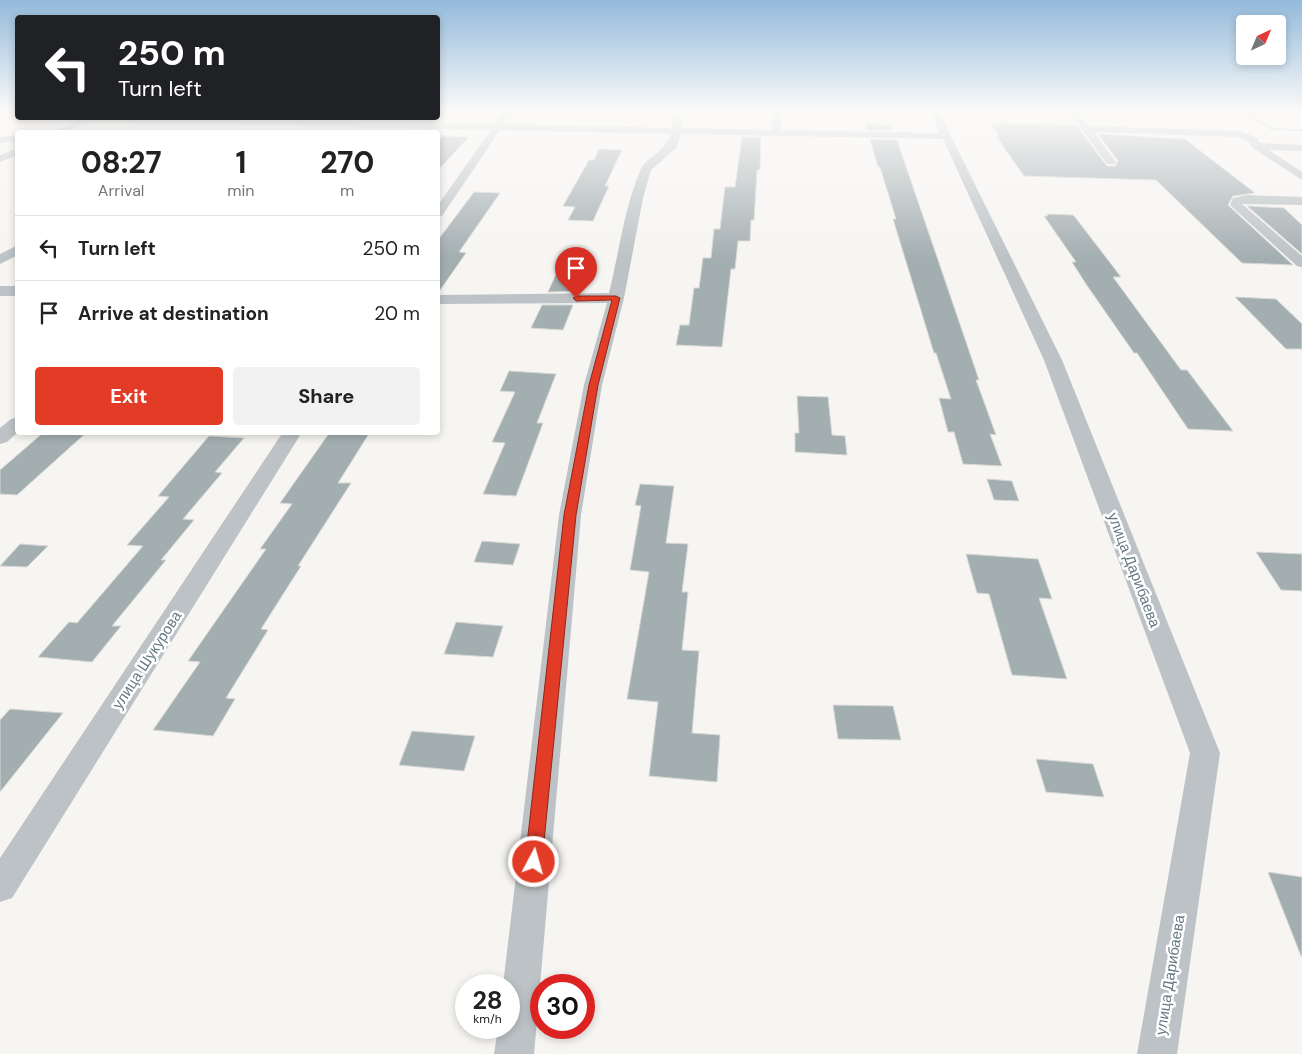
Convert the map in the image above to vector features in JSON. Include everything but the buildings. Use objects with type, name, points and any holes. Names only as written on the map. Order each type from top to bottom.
[{"type":"street","points":[[440,210],[473,161]]},
{"type":"street","points":[[514,1054],[570,515],[593,385],[616,298],[637,198],[646,169],[655,161]]},
{"type":"street","name":"улица Дарибаева","points":[[959,161],[1053,360],[1205,753],[1157,1054]]},
{"type":"street","points":[[1279,161],[1302,177]]},
{"type":"street","points":[[1302,201],[1247,199],[1237,200],[1236,205],[1302,262]]},
{"type":"street","points":[[0,260],[15,251]]},
{"type":"street","points":[[0,291],[15,291]]},
{"type":"street","points":[[440,299],[616,298]]},
{"type":"street","points":[[0,438],[15,426]]},
{"type":"street","name":"улица Шукурова","points":[[0,887],[291,435]]},
{"type":"route","points":[[534,862],[570,515],[593,385],[616,298],[576,298]]}]
